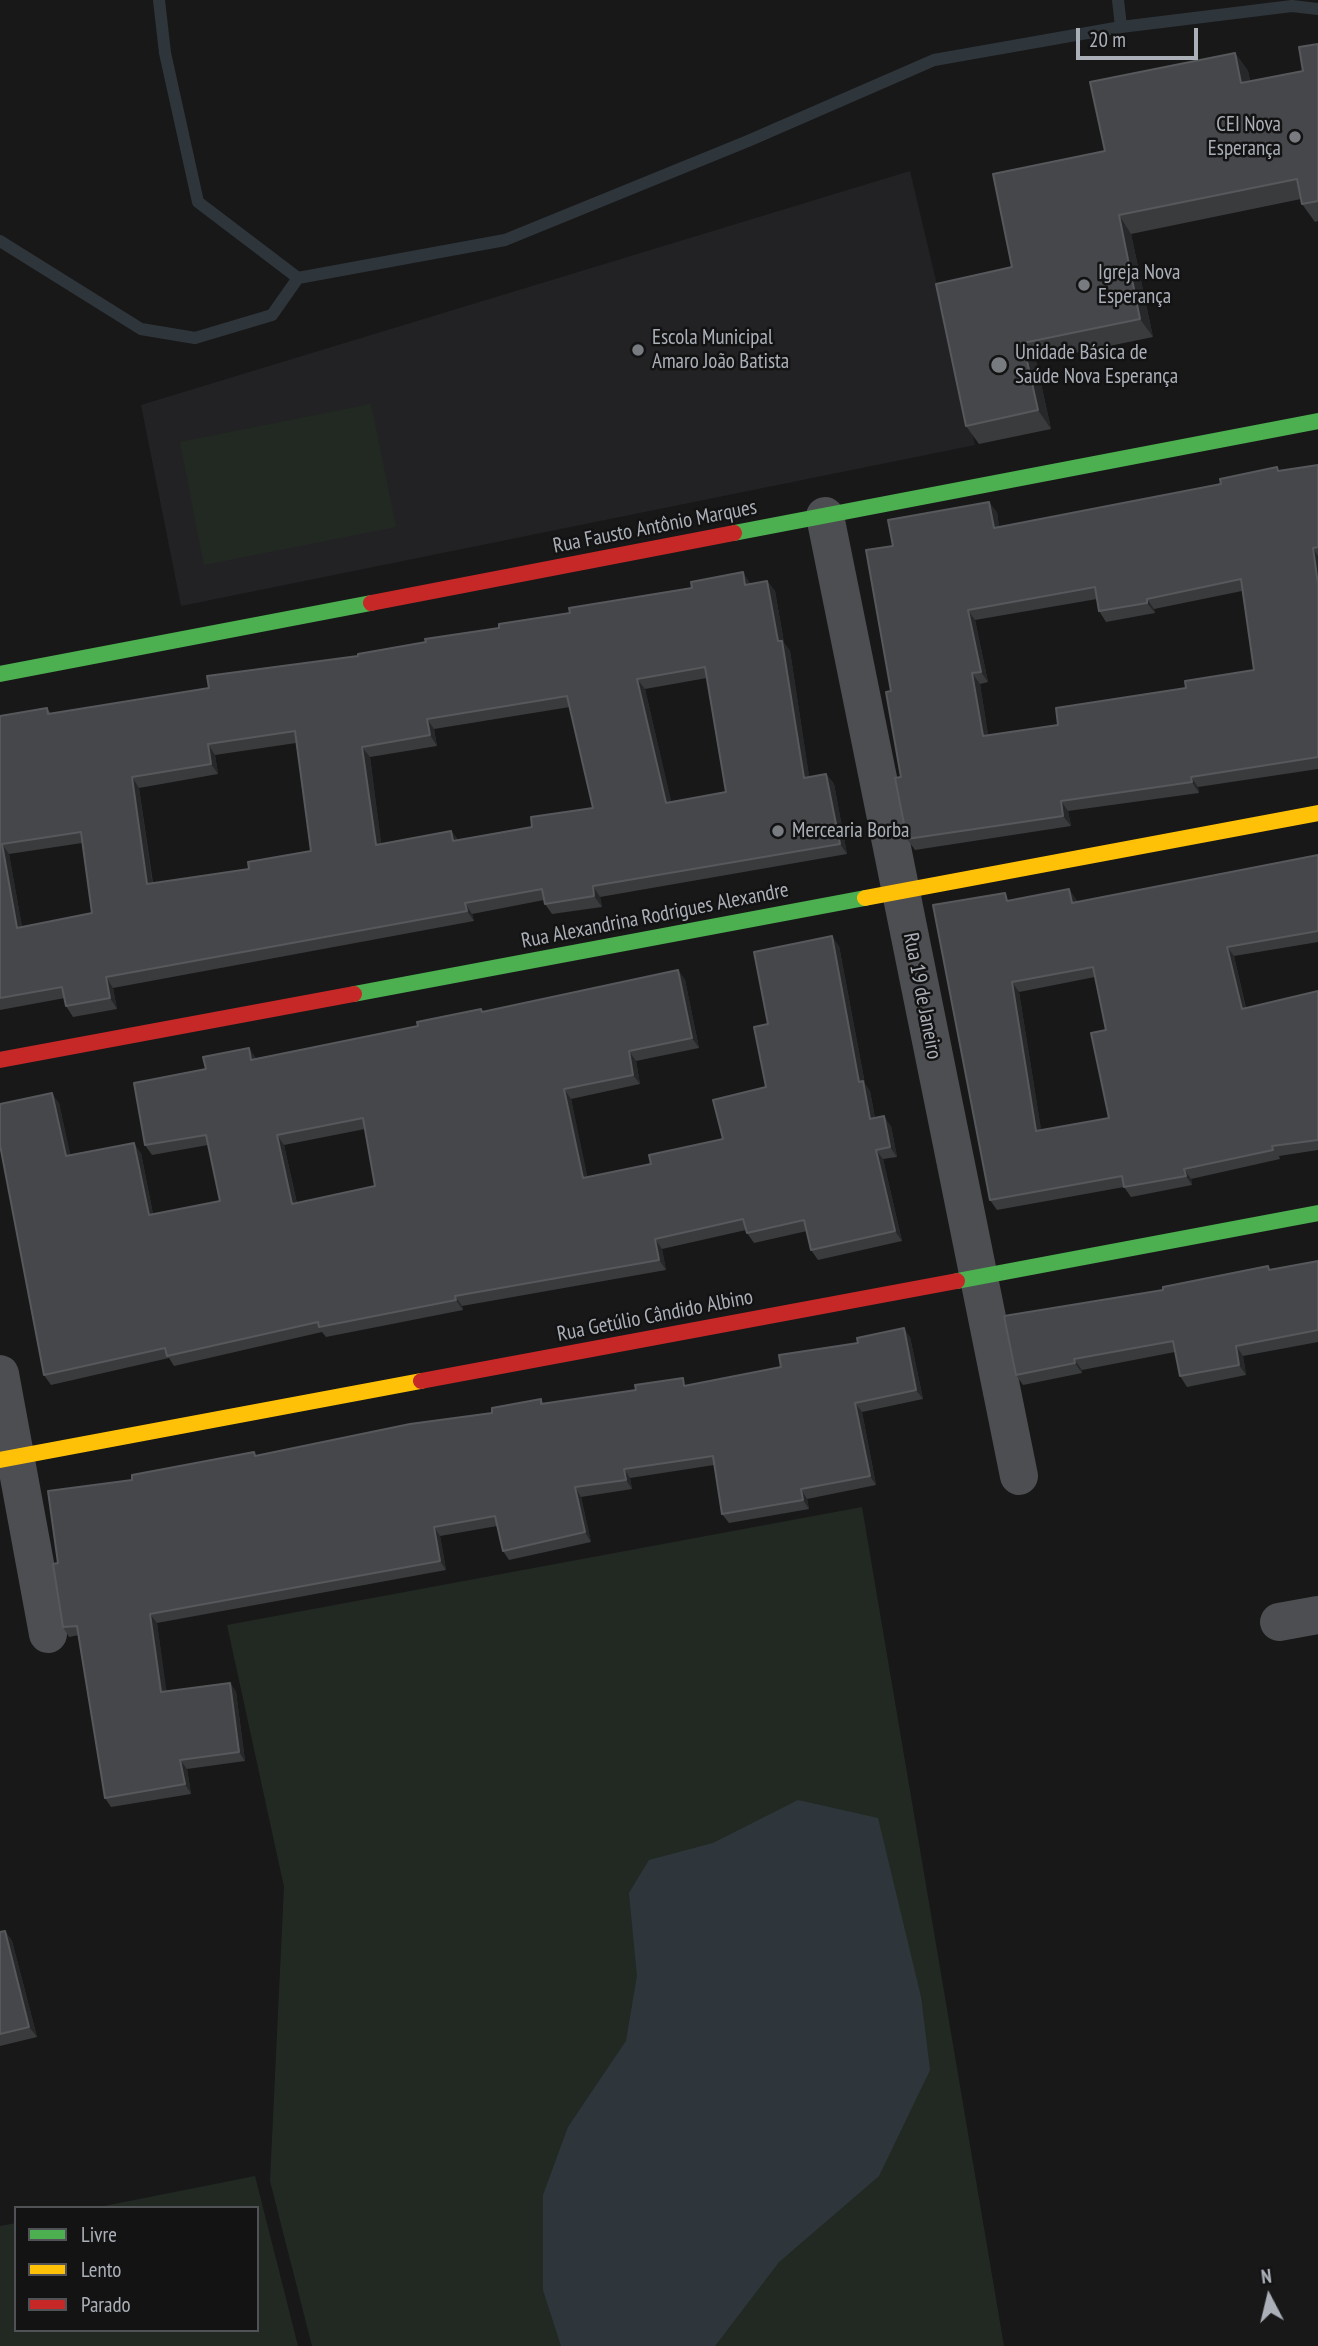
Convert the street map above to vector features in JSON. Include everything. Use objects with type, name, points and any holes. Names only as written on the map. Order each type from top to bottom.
[{"type":"street","name":"Rua Fausto Antônio Marques","points":[[0,674],[1318,421]]},
{"type":"street","name":"Rua 19 de Janeiro","points":[[825,516],[1019,1476]]},
{"type":"street","name":"Rua Alexandrina Rodrigues Alexandre","points":[[0,1060],[1318,813]]},
{"type":"street","name":"Rua Getúlio Cândido Albino","points":[[8,1459],[1318,1213]]},
{"type":"street","points":[[0,1374],[8,1459],[48,1634]]},
{"type":"street","points":[[1279,1622],[1318,1615]]},
{"type":"shaded area","name":"Escola Municipal Amaro João Batista","points":[[910,171],[975,445],[181,606],[141,405]]},
{"type":"shaded area","points":[[371,404],[396,527],[204,565],[180,442]]},
{"type":"shaded area","points":[[862,1507],[1004,2346],[312,2346],[270,2181],[284,1887],[227,1625]]},
{"type":"shaded area","points":[[798,1800],[878,1818],[921,1997],[930,2070],[879,2176],[779,2262],[715,2346],[561,2346],[543,2290],[543,2195],[568,2127],[626,2041],[637,1976],[629,1893],[649,1860],[713,1843]]},
{"type":"shaded area","points":[[255,2176],[298,2346],[0,2346],[0,2226],[14,2223],[14,2332],[259,2332],[259,2206],[104,2206]]},
{"type":"building","points":[[1318,44],[1318,201],[1302,204],[1297,179],[1119,215],[1140,319],[1023,343],[1038,410],[966,426],[936,284],[1012,267],[993,174],[1105,151],[1090,82],[1235,53],[1241,83],[1303,71],[1299,47]]},
{"type":"building","points":[[1318,465],[1318,547],[1313,548],[1318,584],[1318,757],[1191,777],[1192,782],[1061,801],[1063,816],[907,839],[895,778],[901,777],[886,692],[891,691],[866,550],[893,546],[888,520],[989,502],[994,528],[1221,484],[1220,479],[1277,467],[1278,471]],"holes":[[[1241,579],[1254,670],[1185,681],[1186,688],[1056,708],[1058,725],[983,736],[972,673],[981,672],[968,610],[1095,587],[1099,611],[1147,603],[1147,599]]]},
{"type":"building","points":[[743,572],[745,585],[767,581],[778,641],[782,641],[804,778],[826,774],[840,844],[593,886],[594,896],[545,904],[542,889],[465,903],[467,911],[106,977],[110,998],[66,1006],[62,987],[0,998],[0,716],[47,708],[48,714],[209,688],[207,676],[358,656],[426,642],[425,639],[499,628],[499,624],[570,613],[569,608],[692,588],[691,582]],"holes":[[[705,667],[726,792],[666,803],[637,679]],[[567,696],[593,808],[531,817],[532,827],[453,841],[451,831],[376,845],[362,747],[430,735],[427,719]],[[295,731],[311,851],[248,862],[249,869],[147,884],[132,777],[211,764],[208,744]],[[81,832],[92,913],[17,928],[2,844]]]},
{"type":"building","points":[[1318,855],[1318,931],[1227,947],[1242,1009],[1318,991],[1318,1140],[1272,1146],[1273,1150],[1184,1169],[1186,1176],[1124,1187],[1122,1176],[990,1200],[933,905],[1005,893],[1007,901],[1069,889],[1072,903]],"holes":[[[1093,967],[1106,1030],[1091,1033],[1109,1118],[1036,1131],[1012,982]]]},
{"type":"building","points":[[832,936],[859,1082],[863,1081],[870,1119],[884,1116],[890,1147],[876,1150],[895,1231],[811,1250],[804,1220],[747,1233],[743,1219],[655,1239],[659,1260],[455,1296],[456,1300],[319,1327],[318,1322],[167,1356],[165,1348],[44,1375],[0,1145],[0,1104],[52,1093],[66,1156],[134,1143],[149,1215],[220,1201],[206,1135],[145,1145],[134,1083],[206,1069],[203,1057],[249,1048],[251,1060],[418,1026],[417,1022],[481,1009],[482,1012],[678,970],[692,1038],[629,1051],[633,1075],[564,1089],[583,1178],[651,1164],[649,1155],[723,1139],[713,1100],[766,1087],[754,1027],[768,1024],[754,952]],"holes":[[[363,1118],[375,1186],[292,1204],[277,1135]]]},
{"type":"building","points":[[1318,1261],[1318,1330],[1236,1346],[1239,1365],[1180,1376],[1173,1341],[1074,1359],[1075,1363],[1016,1375],[1004,1316],[1163,1290],[1163,1287],[1268,1266],[1269,1270]]},
{"type":"building","points":[[904,1328],[916,1390],[855,1403],[870,1476],[801,1489],[803,1500],[722,1514],[713,1456],[624,1469],[626,1480],[575,1487],[585,1532],[503,1551],[495,1516],[434,1527],[440,1561],[150,1614],[161,1692],[230,1683],[239,1752],[180,1760],[185,1784],[105,1798],[77,1626],[63,1627],[53,1564],[58,1563],[48,1491],[132,1480],[132,1475],[254,1452],[255,1456],[410,1424],[492,1413],[492,1408],[541,1399],[541,1404],[636,1390],[635,1385],[683,1378],[684,1386],[781,1367],[779,1355],[858,1343],[857,1338]]},
{"type":"building","points":[[5,1931],[29,2027],[0,2034],[0,1932]]},
{"type":"waterway","points":[[159,0],[165,53],[198,202],[298,278],[505,240],[748,141],[934,60],[1121,27],[1292,6],[1318,9]]},
{"type":"waterway","points":[[1118,0],[1121,27]]},
{"type":"waterway","points":[[0,241],[141,329],[195,338],[272,315],[298,278]]},
{"type":"traffic: fast","points":[[734,533],[1318,421]]},
{"type":"traffic: fast","points":[[0,674],[371,603]]},
{"type":"traffic: fast","points":[[354,994],[865,898]]},
{"type":"traffic: fast","points":[[957,1281],[1318,1213]]},
{"type":"traffic: slow","points":[[865,898],[1318,813]]},
{"type":"traffic: slow","points":[[0,1460],[421,1381]]},
{"type":"traffic: jam","points":[[371,603],[734,533]]},
{"type":"traffic: jam","points":[[0,1060],[354,994]]},
{"type":"traffic: jam","points":[[421,1381],[957,1281]]},
{"type":"place","name":"CEI Nova Esperança","points":[[1295,137]]},
{"type":"place","name":"Igreja Nova Esperança","points":[[1084,285]]},
{"type":"place","name":"Escola Municipal Amaro João Batista","points":[[638,350]]},
{"type":"place","name":"Unidade Básica de Saúde Nova Esperança","points":[[999,365]]},
{"type":"place","name":"Mercearia Borba","points":[[778,831]]}]
